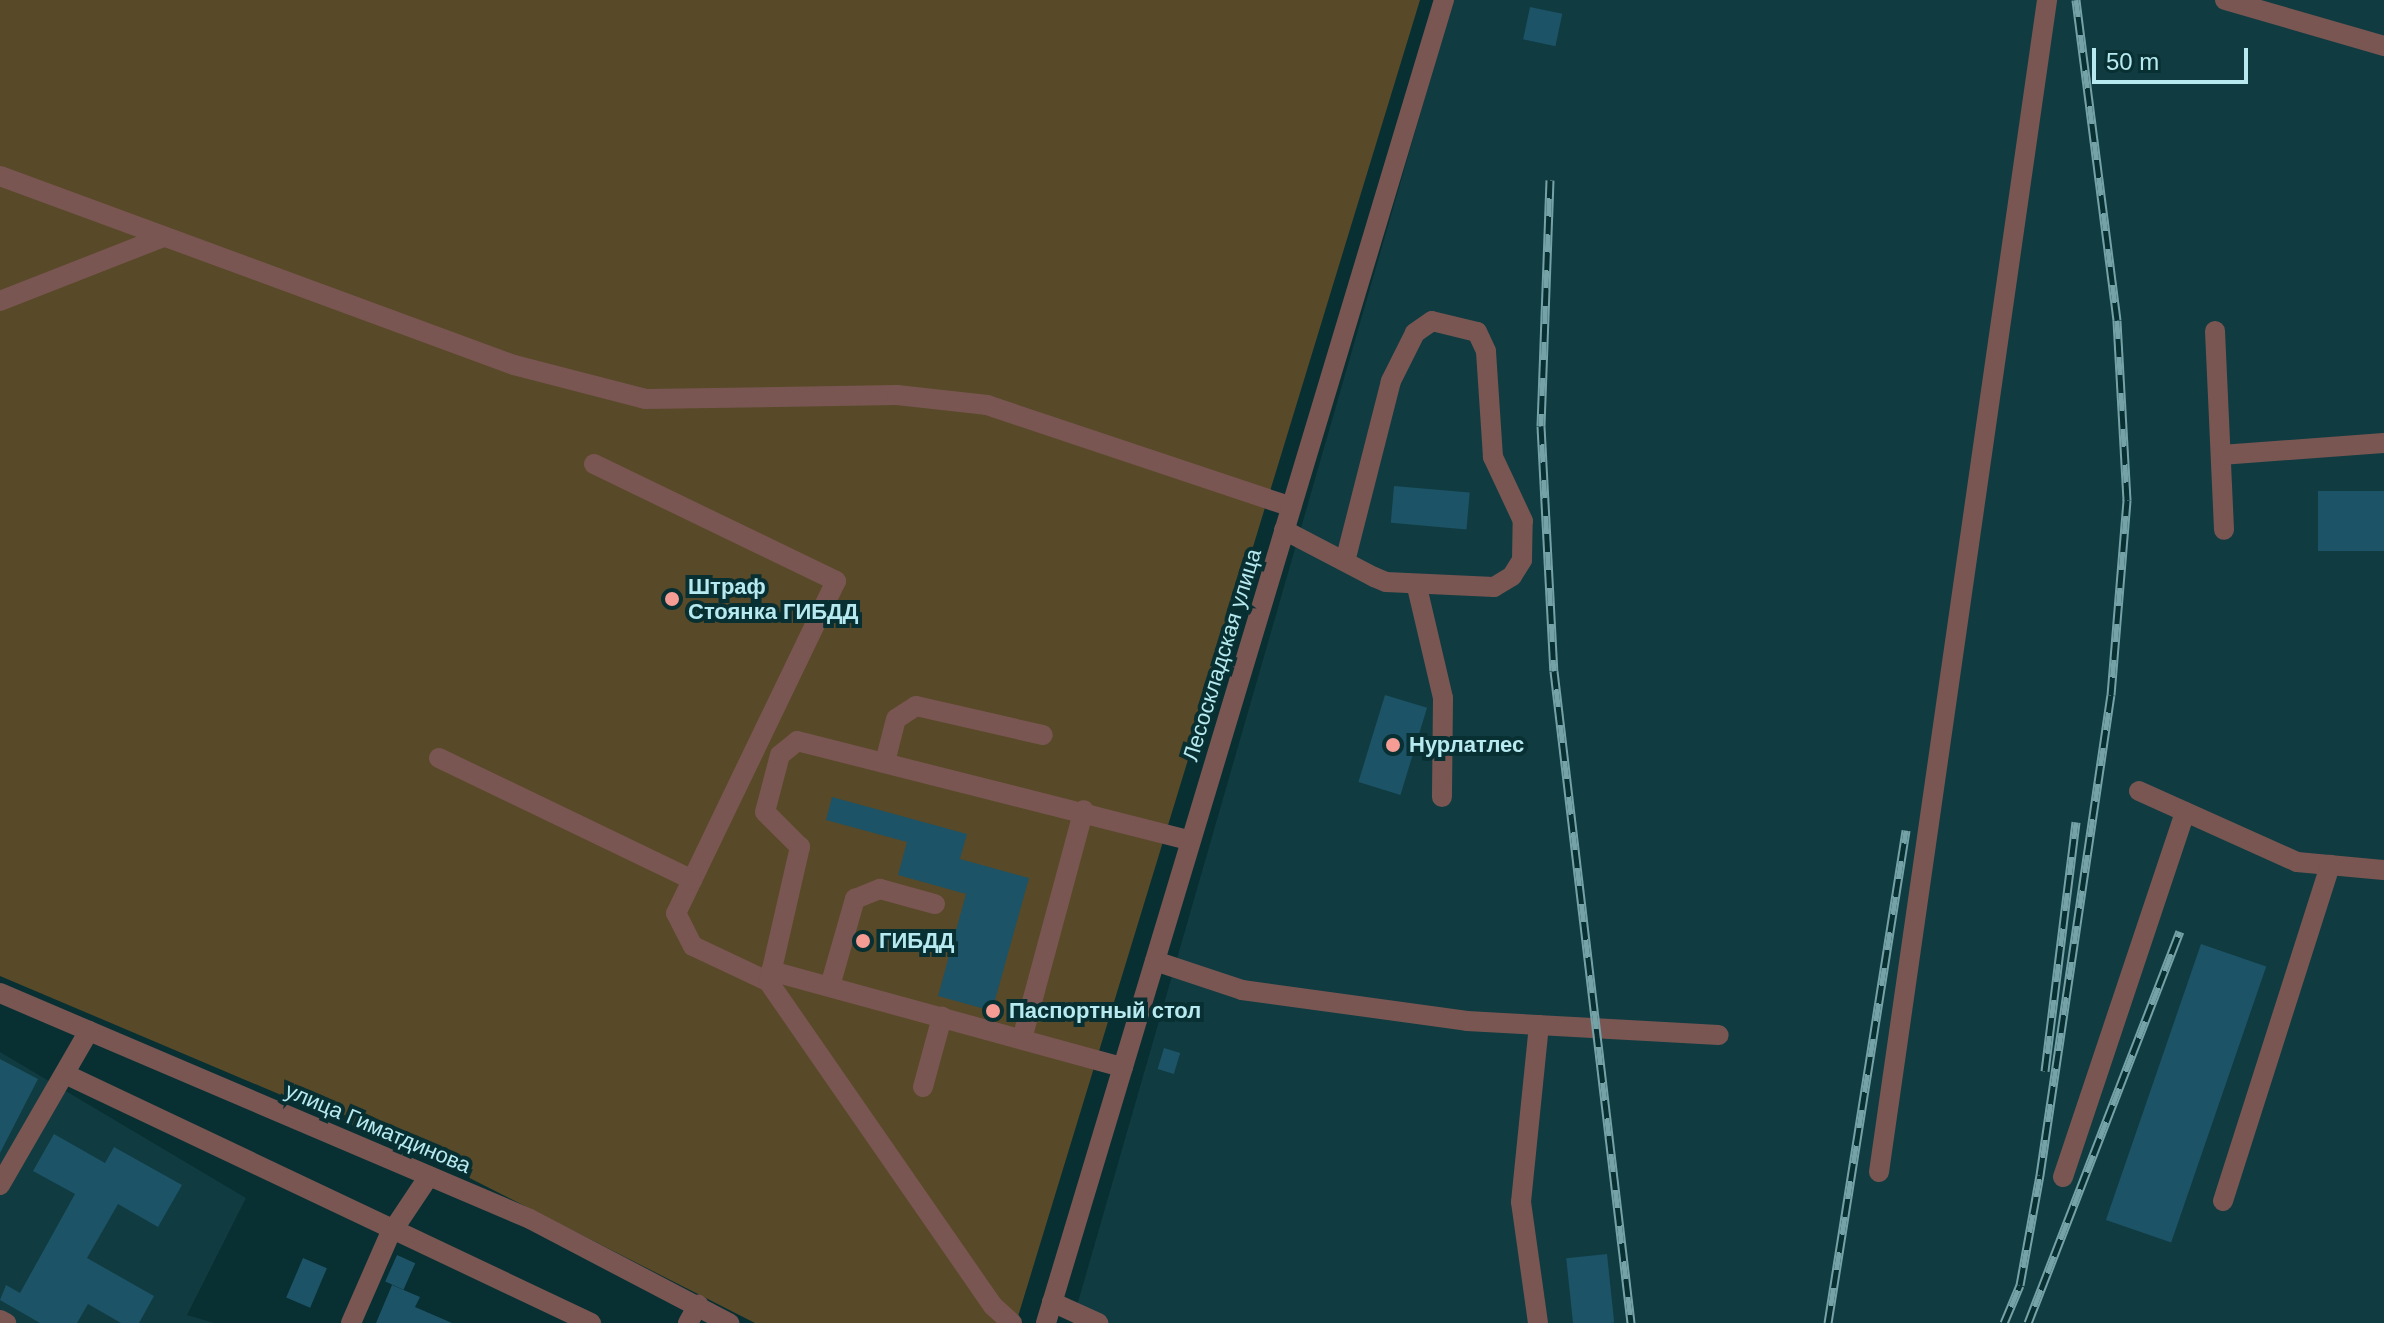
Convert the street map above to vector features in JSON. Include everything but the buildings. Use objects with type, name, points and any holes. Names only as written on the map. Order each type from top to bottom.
[{"type":"street","name":"Лесоскладская улица","points":[[1046,1323],[1444,0]]},
{"type":"street","points":[[1879,1172],[2047,0]]},
{"type":"street","points":[[2225,0],[2384,46]]},
{"type":"street","points":[[0,176],[161,238],[514,365],[645,399],[897,395],[987,405],[1291,507]]},
{"type":"street","points":[[0,301],[161,238]]},
{"type":"street","points":[[1284,530],[1345,561],[1417,587],[1494,587],[1522,560],[1523,521],[1491,444],[1483,339],[1467,327],[1432,321],[1415,333],[1391,381],[1345,561]]},
{"type":"street","points":[[2215,331],[2224,530]]},
{"type":"street","points":[[2221,455],[2384,443]]},
{"type":"street","points":[[594,464],[836,581],[676,913],[684,938],[770,976],[830,986],[1123,1067]]},
{"type":"street","points":[[1417,587],[1443,698],[1442,797]]},
{"type":"street","points":[[885,762],[896,719],[916,706],[1043,735]]},
{"type":"street","points":[[1012,1323],[993,1306],[770,976],[800,847],[765,812],[785,747],[797,741],[1084,810],[1191,841]]},
{"type":"street","points":[[439,758],[692,880]]},
{"type":"street","points":[[2139,791],[2297,862],[2384,870]]},
{"type":"street","points":[[1022,1039],[1084,810]]},
{"type":"street","points":[[2063,1177],[2185,812]]},
{"type":"street","points":[[2223,1201],[2330,865]]},
{"type":"street","points":[[830,986],[855,899],[880,889],[935,904]]},
{"type":"street","points":[[1155,961],[1242,990],[1539,1025],[1719,1035]]},
{"type":"street","name":"улица Гиматдинова","points":[[0,993],[429,1176],[693,1314],[729,1323]]},
{"type":"street","points":[[923,1087],[942,1017]]},
{"type":"street","points":[[1538,1323],[1521,1202],[1539,1025]]},
{"type":"street","points":[[0,1185],[89,1031]]},
{"type":"street","points":[[65,1074],[391,1233],[591,1323]]},
{"type":"street","points":[[351,1323],[391,1233],[429,1176]]},
{"type":"street","points":[[1052,1302],[1098,1323]]},
{"type":"street","points":[[0,1320],[6,1323]]},
{"type":"shaded area","points":[[0,0],[1420,0],[1016,1323],[755,1323],[432,1159],[0,976]]},
{"type":"shaded area","points":[[1453,0],[2384,0],[2384,1323],[1072,1323]]},
{"type":"shaded area","points":[[0,1052],[246,1198],[187,1315],[214,1323],[0,1323]]},
{"type":"railway","points":[[2004,1323],[2020,1285],[2040,1175],[2111,695],[2127,500],[2117,320],[2076,0]]},
{"type":"railway","points":[[1550,180],[1541,426],[1554,671],[1631,1323]]},
{"type":"railway","points":[[2045,1071],[2076,822]]},
{"type":"railway","points":[[1828,1323],[1906,830]]},
{"type":"railway","points":[[2028,1323],[2180,932]]},
{"type":"place","name":"Штраф Стоянка ГИБДД","points":[[672,599]]},
{"type":"place","name":"Нурлатлес","points":[[1393,745]]},
{"type":"place","name":"ГИБДД","points":[[863,941]]},
{"type":"place","name":"Паспортный стол","points":[[993,1011]]}]
